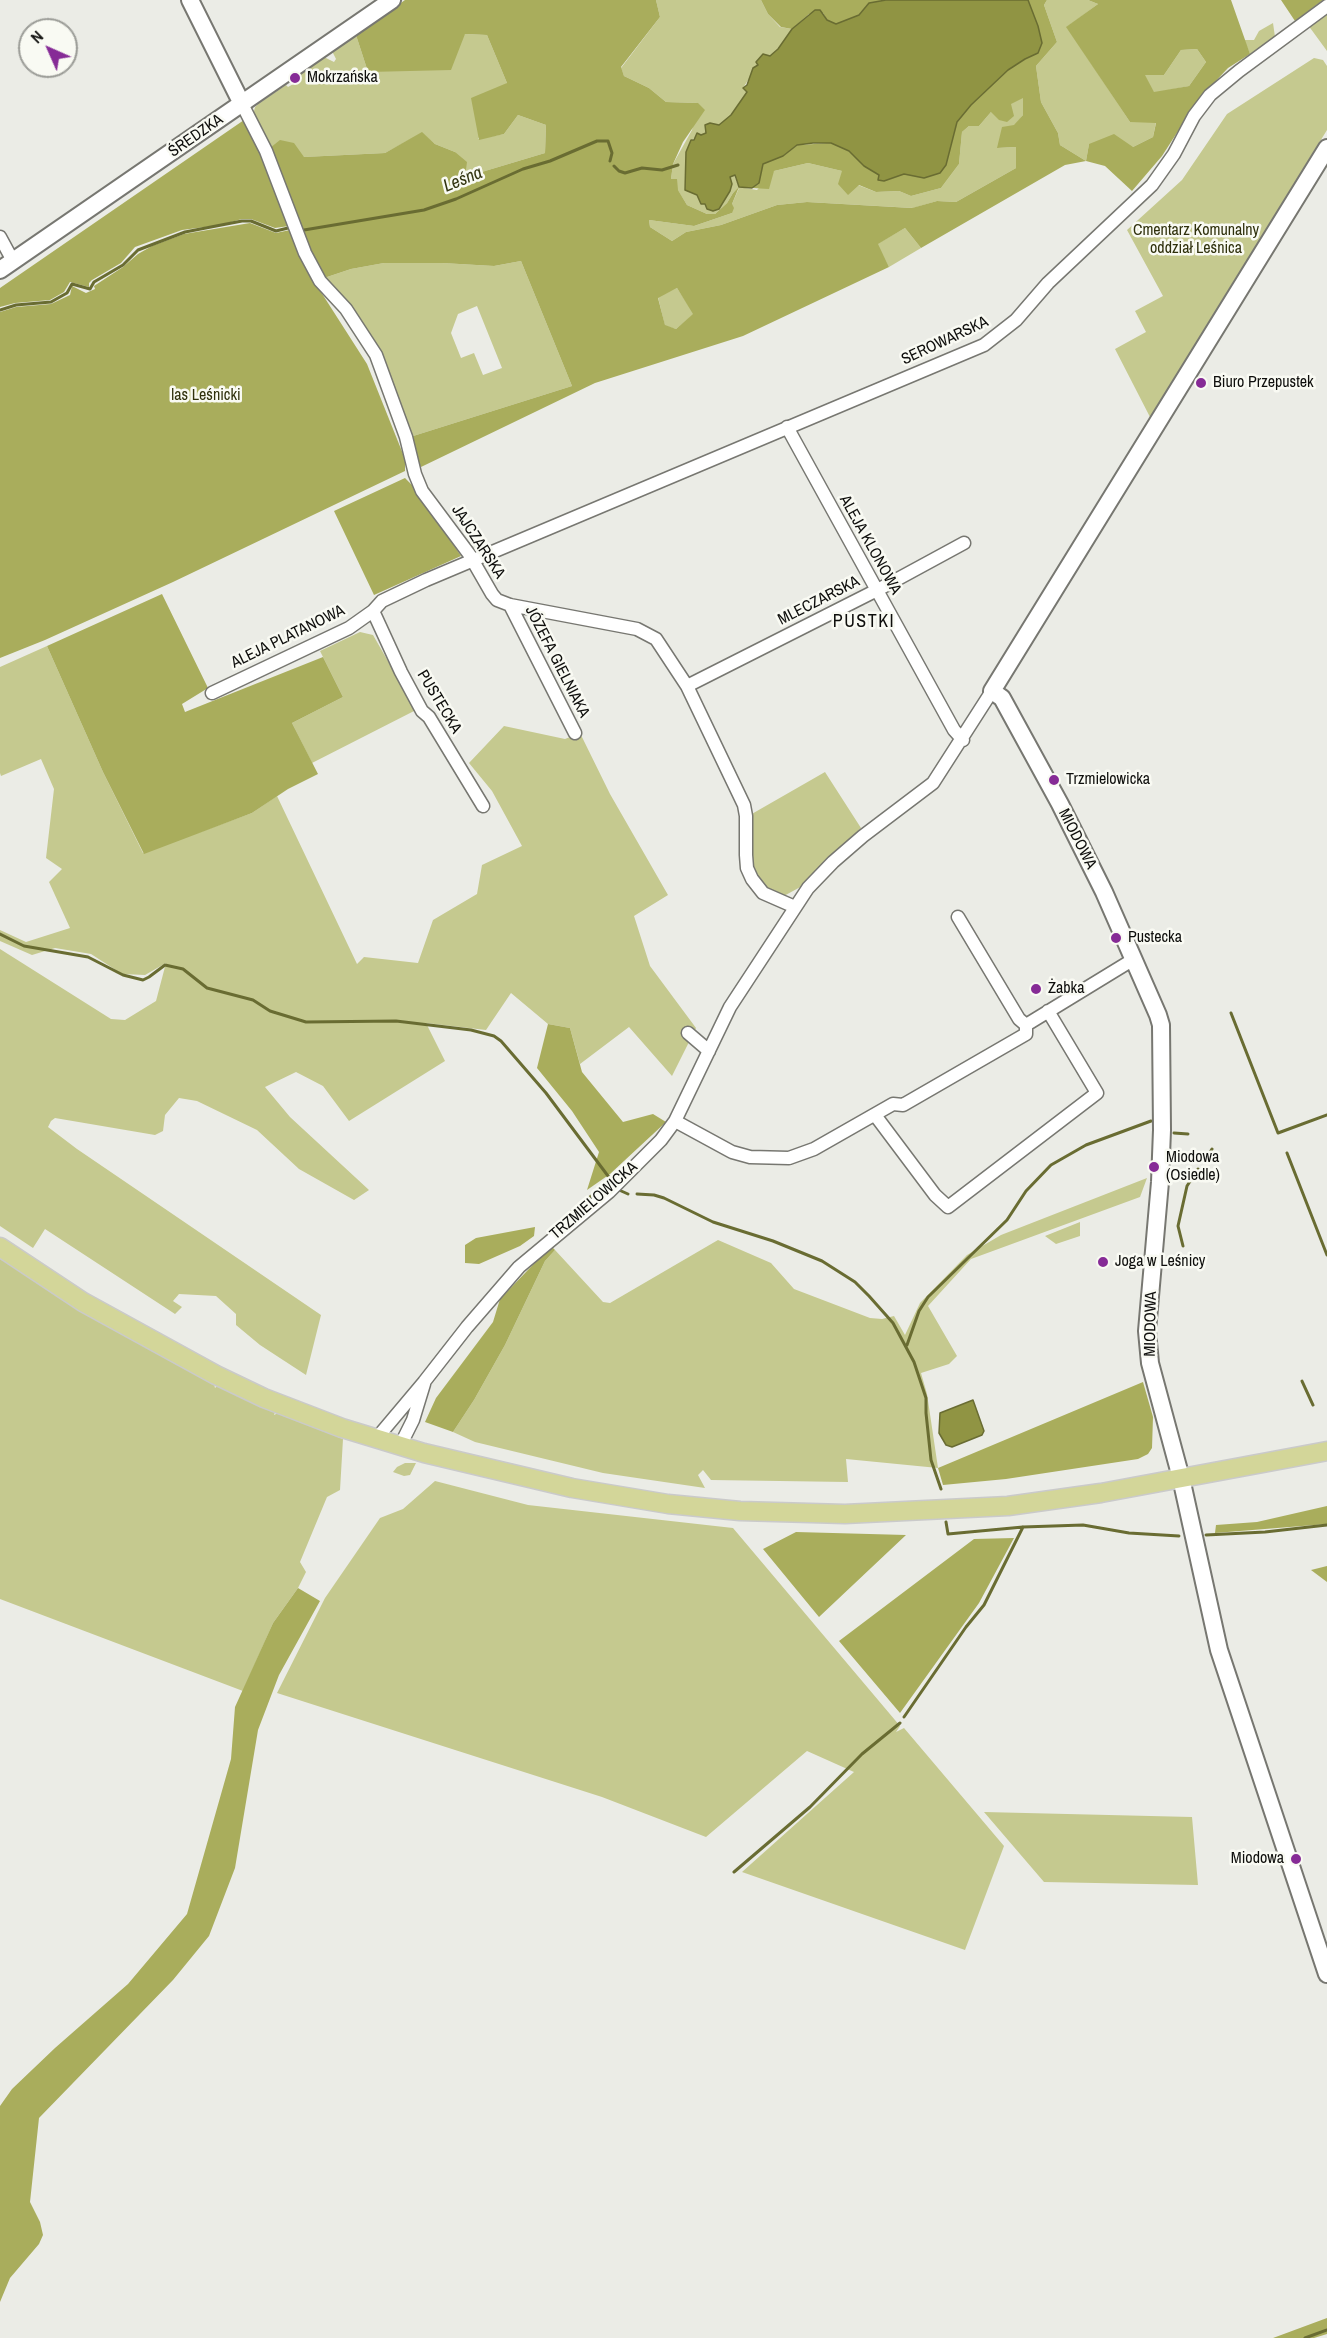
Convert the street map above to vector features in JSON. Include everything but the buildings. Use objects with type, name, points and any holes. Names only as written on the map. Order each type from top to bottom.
[{"type":"main road","points":[[0,1247],[83,1302],[216,1375],[264,1398],[400,1446],[572,1488],[668,1504],[740,1510],[845,1514],[1008,1506],[1101,1493],[1327,1451]]},
{"type":"street","points":[[190,0],[242,104]]},
{"type":"street","name":"ŚREDZKA","points":[[7,265],[392,0]]},
{"type":"street","name":"SEROWARSKA","points":[[472,559],[984,345],[1002,332],[1048,283],[1152,185],[1210,95],[1327,6]]},
{"type":"street","name":"JAJCZARSKA","points":[[242,104],[266,151],[305,253],[320,281],[346,309],[376,355],[399,416],[422,491],[472,559],[492,594],[497,600],[510,605],[637,629],[656,639],[687,686],[744,805],[746,862],[752,879],[763,893],[795,907]]},
{"type":"street","name":"TRZMIELOWICKA","points":[[376,1439],[519,1267],[609,1192],[661,1140],[675,1121],[730,1007],[808,888],[833,862],[933,783],[963,740],[1327,148]]},
{"type":"street","points":[[0,237],[7,265]]},
{"type":"street","name":"ALEJA KLONOWA","points":[[787,427],[954,730],[963,740]]},
{"type":"street","name":"MLECZARSKA","points":[[687,686],[877,590],[964,543]]},
{"type":"street","name":"ALEJA PLATANOWA","points":[[212,693],[349,628],[373,611],[382,601],[472,559]]},
{"type":"street","name":"JÓZEFA GIELNIAKA","points":[[510,605],[575,733]]},
{"type":"street","name":"PUSTECKA","points":[[373,611],[422,711],[429,717],[483,806]]},
{"type":"street","name":"MIODOWA","points":[[992,691],[1002,698],[1060,804],[1104,892],[1161,1025],[1161,1175],[1147,1331],[1150,1364],[1181,1478],[1219,1650],[1327,1974]]},
{"type":"street","points":[[675,1121],[732,1152],[750,1157],[789,1158],[814,1149],[893,1104],[903,1105],[1026,1034],[1026,1025],[1019,1019],[958,917]]},
{"type":"street","points":[[1026,1025],[1134,959]]},
{"type":"street","points":[[875,1115],[935,1195],[948,1207],[1097,1093],[1048,1011]]},
{"type":"street","points":[[688,1033],[709,1051]]},
{"type":"street","name":"TRZMIELOWICKA","points":[[400,1446],[413,1420],[424,1383]]},
{"type":"green space","points":[[405,0],[656,0],[660,17],[621,67],[624,76],[649,88],[666,102],[698,103],[705,110],[683,142],[673,164],[671,179],[677,179],[678,190],[687,205],[707,214],[715,214],[739,187],[732,204],[734,208],[732,213],[694,226],[649,220],[650,227],[672,241],[686,232],[721,225],[777,205],[807,202],[912,208],[937,201],[956,202],[1016,168],[1016,147],[997,148],[1002,127],[1014,125],[1023,115],[1023,98],[1011,104],[1014,116],[1007,122],[999,120],[991,112],[979,126],[969,126],[962,132],[959,164],[941,188],[911,196],[899,191],[876,192],[859,185],[848,195],[838,184],[842,171],[808,163],[774,171],[769,189],[752,188],[759,183],[762,164],[783,156],[797,145],[831,143],[850,151],[864,166],[876,172],[884,181],[904,174],[924,178],[946,165],[957,122],[971,105],[1008,70],[1038,53],[1042,43],[1028,0],[1047,0],[1044,5],[1057,42],[1036,66],[1041,102],[1058,133],[1060,145],[1086,161],[1065,165],[921,248],[905,228],[878,244],[889,267],[743,336],[595,383],[421,467],[412,452],[410,437],[572,386],[521,261],[494,266],[384,263],[351,269],[321,279],[270,148],[280,140],[294,143],[304,157],[385,153],[422,132],[435,144],[455,152],[467,162],[465,177],[545,153],[546,125],[518,115],[504,134],[479,140],[471,98],[507,83],[487,35],[465,34],[451,70],[368,72],[356,35]],"holes":[[[677,288],[693,314],[676,329],[665,325],[658,298]]]},
{"type":"green space","points":[[656,0],[761,0],[768,14],[780,27],[792,29],[778,49],[770,56],[763,54],[757,62],[758,65],[743,88],[747,92],[731,115],[719,125],[710,123],[706,126],[706,133],[691,140],[686,152],[685,190],[697,195],[701,204],[721,203],[726,198],[730,178],[734,175],[739,187],[757,190],[774,171],[808,163],[842,171],[858,185],[876,192],[899,191],[911,196],[941,188],[959,164],[962,132],[969,126],[979,126],[991,112],[1023,97],[1023,115],[998,148],[1016,147],[1016,168],[956,202],[937,201],[913,208],[807,202],[777,205],[721,225],[686,232],[672,241],[650,227],[649,220],[694,226],[732,213],[732,204],[739,188],[715,214],[707,214],[687,205],[671,179],[673,164],[692,130],[698,103],[666,102],[649,88],[624,76],[621,68],[660,17]]},
{"type":"green space","points":[[761,0],[886,0],[869,3],[859,15],[836,24],[827,20],[823,13],[809,14],[792,29],[781,27],[768,14]]},
{"type":"green space","points":[[1047,0],[1088,0],[1098,4],[1067,27],[1130,122],[1156,122],[1153,137],[1133,147],[1089,144],[1086,161],[1060,145],[1058,133],[1041,102],[1036,66],[1057,42],[1044,5]]},
{"type":"green space","points":[[1088,0],[1231,0],[1250,54],[1228,68],[1198,100],[1162,156],[1132,191],[1105,166],[1086,161],[1089,144],[1114,134],[1133,147],[1153,137],[1156,123],[1130,122],[1066,27],[1098,4]],"holes":[[[1197,49],[1206,62],[1189,86],[1154,92],[1145,75],[1164,75],[1181,50]]]},
{"type":"green space","points":[[1281,0],[1323,0],[1295,21]]},
{"type":"green space","points":[[1327,11],[1327,51],[1308,25]]},
{"type":"green space","points":[[1273,23],[1275,37],[1250,54],[1244,40],[1254,40],[1259,31]]},
{"type":"green space","points":[[465,34],[487,35],[507,83],[478,139],[504,134],[518,115],[546,125],[545,153],[465,177],[455,152],[435,144],[422,133],[385,153],[304,157],[270,148],[253,115],[258,104],[286,85],[288,87],[295,83],[293,79],[324,57],[334,62],[336,59],[332,51],[356,35],[368,72]]},
{"type":"green space","points":[[1197,49],[1206,62],[1189,86],[1154,93],[1144,75],[1164,75],[1181,50]]},
{"type":"green space","name":"Cmentarz Komunalny oddział Leśnica","points":[[1314,58],[1323,60],[1327,66],[1327,130],[1150,417],[1115,349],[1146,332],[1135,311],[1163,296],[1127,230],[1182,180],[1227,114]]},
{"type":"green space","points":[[244,120],[268,168],[289,226],[275,228],[251,219],[242,219],[220,225],[182,230],[135,247],[121,263],[92,280],[89,287],[70,282],[64,292],[50,300],[15,303],[0,307],[0,288]]},
{"type":"green space","name":"las Leśnicki","points":[[250,223],[276,233],[290,230],[312,278],[367,364],[405,459],[405,471],[173,582],[0,658],[0,312],[16,307],[51,304],[70,295],[72,286],[86,293],[95,289],[94,286],[138,254],[184,234]]},
{"type":"green space","points":[[905,228],[921,248],[889,267],[877,244]]},
{"type":"green space","points":[[521,261],[572,386],[410,437],[389,376],[321,279],[351,269],[384,263],[494,266]],"holes":[[[477,306],[502,368],[483,375],[474,353],[461,358],[451,333],[458,314]]]},
{"type":"green space","points":[[677,288],[694,314],[676,329],[665,326],[658,297]]},
{"type":"green space","points":[[405,478],[416,489],[461,556],[374,595],[334,511]]},
{"type":"green space","points":[[162,594],[208,688],[182,704],[185,712],[323,657],[343,697],[292,723],[318,774],[288,789],[252,813],[144,854],[103,772],[47,646]]},
{"type":"green space","points":[[360,632],[373,635],[416,710],[312,763],[292,723],[343,697],[320,651]]},
{"type":"green space","points":[[47,646],[103,772],[143,853],[252,813],[277,796],[357,964],[364,957],[418,963],[433,920],[477,894],[482,865],[522,846],[492,791],[469,763],[504,726],[565,739],[580,733],[610,794],[668,895],[634,916],[650,966],[696,1028],[672,1076],[629,1027],[580,1064],[570,1028],[548,1024],[511,993],[486,1030],[426,1023],[445,1061],[349,1121],[323,1086],[296,1072],[265,1087],[290,1117],[369,1190],[354,1200],[299,1169],[257,1130],[197,1101],[179,1098],[165,1115],[163,1131],[155,1135],[55,1118],[51,1121],[48,1127],[77,1149],[321,1315],[306,1375],[260,1345],[236,1325],[236,1314],[216,1296],[179,1294],[173,1301],[182,1307],[175,1314],[45,1229],[33,1248],[0,1226],[0,949],[111,1019],[125,1020],[156,1001],[166,963],[145,975],[122,974],[91,954],[55,948],[32,955],[0,941],[0,930],[26,942],[70,928],[49,882],[62,869],[46,858],[54,789],[41,759],[1,776],[0,773],[0,667]]},
{"type":"green space","points":[[825,772],[861,828],[804,885],[782,897],[765,888],[756,875],[752,863],[750,815]]},
{"type":"green space","points":[[548,1024],[570,1028],[582,1072],[623,1122],[653,1114],[666,1122],[610,1174],[587,1190],[599,1152],[572,1111],[537,1068]]},
{"type":"green space","points":[[1147,1178],[1140,1197],[971,1259],[928,1306],[957,1356],[949,1364],[921,1373],[927,1394],[938,1468],[846,1459],[848,1482],[711,1480],[703,1470],[698,1475],[705,1488],[603,1473],[475,1442],[453,1432],[505,1345],[545,1261],[555,1250],[603,1302],[610,1303],[718,1240],[771,1263],[794,1289],[870,1318],[882,1319],[894,1316],[905,1335],[920,1303],[967,1255],[1001,1235]]},
{"type":"green space","points":[[1080,1222],[1080,1236],[1056,1244],[1045,1236]]},
{"type":"green space","points":[[535,1227],[534,1236],[520,1246],[479,1264],[465,1263],[465,1245],[476,1238]]},
{"type":"green space","points":[[551,1246],[555,1250],[545,1261],[505,1345],[453,1432],[425,1422],[436,1398],[493,1322],[500,1299]]},
{"type":"green space","points":[[0,1255],[7,1263],[180,1366],[184,1365],[214,1384],[215,1388],[217,1386],[275,1412],[274,1415],[278,1413],[343,1439],[340,1490],[327,1497],[300,1562],[306,1572],[298,1588],[273,1623],[243,1691],[0,1599]]},
{"type":"green space","points":[[1143,1382],[1153,1417],[1152,1448],[1148,1454],[1138,1459],[1006,1479],[943,1485],[938,1468]]},
{"type":"green space","points":[[405,1463],[416,1463],[410,1475],[404,1476],[393,1472],[397,1467]]},
{"type":"green space","points":[[435,1481],[528,1505],[733,1528],[900,1726],[896,1732],[904,1728],[1004,1846],[965,1950],[742,1872],[854,1772],[807,1751],[706,1837],[602,1797],[277,1693],[325,1598],[380,1518],[403,1509]]},
{"type":"green space","points":[[1327,1506],[1327,1524],[1215,1533],[1216,1525],[1257,1522]]},
{"type":"green space","points":[[796,1532],[906,1535],[819,1617],[763,1549]]},
{"type":"green space","points":[[1014,1538],[979,1603],[900,1713],[839,1641],[974,1539]]},
{"type":"green space","points":[[1327,1566],[1327,1582],[1311,1570]]},
{"type":"green space","points":[[298,1588],[320,1601],[279,1675],[258,1730],[235,1868],[209,1936],[173,1980],[39,2118],[30,2202],[40,2222],[43,2235],[39,2244],[10,2278],[0,2302],[0,2106],[12,2089],[55,2048],[128,1984],[187,1914],[231,1759],[235,1707],[273,1623]]},
{"type":"green space","points":[[984,1812],[1192,1817],[1198,1885],[1044,1882]]},
{"type":"green space","points":[[1327,2318],[1327,2334],[1314,2338],[1273,2338]]},
{"type":"shaded area","points":[[886,0],[1028,0],[1038,26],[1042,43],[1038,53],[1008,70],[971,105],[957,122],[946,165],[940,173],[924,178],[904,174],[884,181],[878,180],[879,175],[864,166],[849,151],[831,143],[813,143],[797,145],[783,156],[763,164],[759,183],[752,188],[739,187],[735,175],[730,177],[732,184],[730,191],[719,209],[713,211],[707,209],[705,204],[701,204],[697,195],[685,190],[686,152],[691,140],[694,140],[697,133],[701,135],[706,133],[705,125],[710,123],[719,125],[731,115],[747,92],[743,88],[747,85],[753,68],[758,65],[756,62],[763,54],[770,56],[792,29],[815,10],[820,10],[827,20],[836,24],[859,15],[869,3]]},
{"type":"shaded area","points":[[973,1400],[984,1431],[982,1435],[952,1447],[946,1445],[939,1433],[940,1413]]},
{"type":"waterway","name":"Leśna","points":[[304,230],[424,210],[597,141],[608,141],[612,153],[610,161]]},
{"type":"waterway","name":"Leśna","points":[[614,166],[625,173],[642,168],[662,170],[678,165]]},
{"type":"waterway","name":"Leśna","points":[[0,310],[16,305],[51,302],[67,293],[72,284],[90,289],[94,282],[123,265],[138,250],[185,232],[242,221],[251,221],[276,231],[288,228]]},
{"type":"waterway","points":[[0,934],[24,946],[88,957],[123,975],[143,980],[165,965],[183,969],[207,988],[253,1000],[270,1011],[306,1022],[396,1021],[471,1030],[494,1036],[501,1041],[546,1093],[611,1180],[557,1224]]},
{"type":"waterway","points":[[1231,1013],[1278,1133],[1327,1115]]},
{"type":"waterway","points":[[907,1345],[919,1311],[928,1297],[1007,1220],[1026,1191],[1051,1165],[1086,1145],[1151,1121]]},
{"type":"waterway","points":[[1174,1133],[1188,1134]]},
{"type":"waterway","points":[[1206,1159],[1212,1149]]},
{"type":"waterway","points":[[1287,1153],[1327,1255]]},
{"type":"waterway","points":[[1183,1246],[1178,1226],[1187,1186],[1198,1169]]},
{"type":"waterway","points":[[619,1190],[628,1194]]},
{"type":"waterway","points":[[637,1194],[664,1198],[713,1222],[773,1241],[822,1261],[855,1282],[893,1323],[914,1362],[926,1398],[931,1460],[941,1489]]},
{"type":"waterway","points":[[1302,1381],[1313,1405]]},
{"type":"waterway","points":[[946,1522],[948,1534],[1023,1527],[1083,1525],[1129,1533],[1179,1536]]},
{"type":"waterway","points":[[1206,1535],[1265,1532],[1327,1525]]},
{"type":"waterway","points":[[904,1717],[966,1627],[984,1605],[1023,1527]]},
{"type":"waterway","points":[[734,1872],[810,1807],[862,1754],[900,1723]]},
{"type":"waterway","points":[[1305,2338],[1327,2330]]},
{"type":"place","name":"Mokrzańska","points":[[295,78]]},
{"type":"place","name":"Biuro Przepustek","points":[[1201,383]]},
{"type":"place","name":"Trzmielowicka","points":[[1054,780]]},
{"type":"place","name":"Pustecka","points":[[1116,938]]},
{"type":"place","name":"Żabka","points":[[1036,989]]},
{"type":"place","name":"Miodowa (Osiedle)","points":[[1154,1167]]},
{"type":"place","name":"Joga w Leśnicy","points":[[1103,1262]]},
{"type":"place","name":"Miodowa","points":[[1296,1859]]},
{"type":"district","name":"PUSTKI","points":[[864,622]]}]
